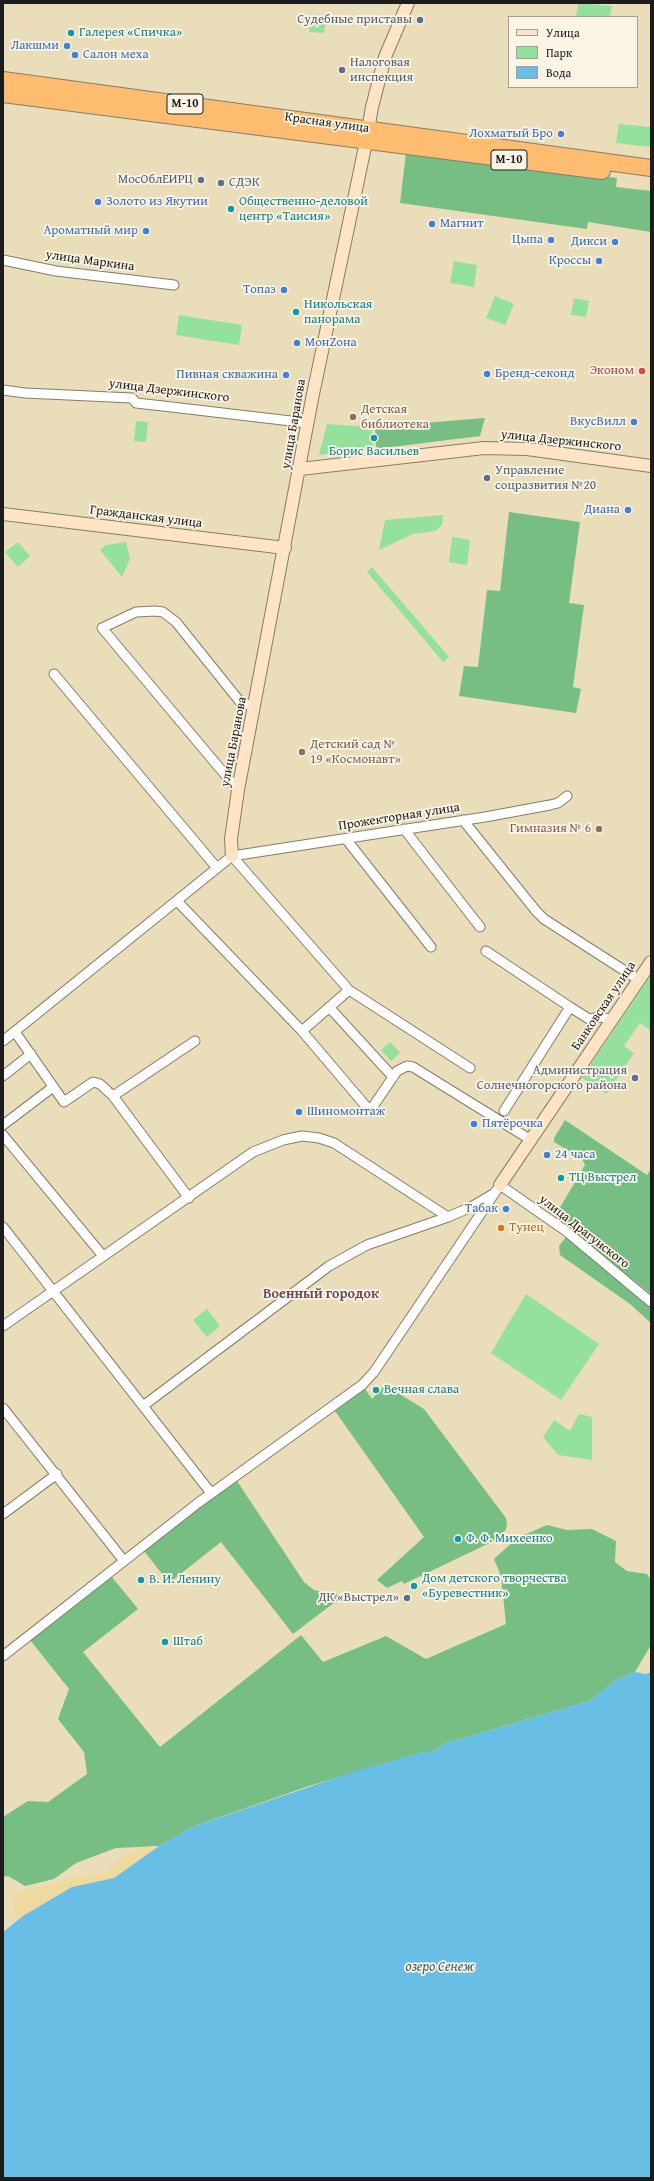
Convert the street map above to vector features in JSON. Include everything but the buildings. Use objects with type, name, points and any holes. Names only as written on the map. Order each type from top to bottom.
[{"type":"highway","name":"Красная улица","points":[[3,80],[651,177]]},
{"type":"highway","name":"Красная улица","points":[[3,94],[651,168]]},
{"type":"street","name":"улица Баранова","points":[[232,856],[231,839],[238,790],[308,423],[367,135],[385,57],[408,3]]},
{"type":"street","name":"улица Маркина","points":[[3,260],[56,271],[174,285]]},
{"type":"street","name":"улица Дзержинского","points":[[3,390],[25,393],[132,398],[136,402],[164,406],[308,423]]},
{"type":"street","name":"улица Дзержинского","points":[[300,469],[484,448],[527,449],[651,466]]},
{"type":"street","points":[[303,452],[306,462],[315,467]]},
{"type":"street","name":"Гражданская улица","points":[[3,514],[285,548]]},
{"type":"street","points":[[238,790],[102,628],[136,612],[163,612],[176,622],[241,703],[255,706]]},
{"type":"street","points":[[54,674],[217,868]]},
{"type":"street","name":"Прожекторная улица","points":[[232,856],[346,839],[550,805],[558,803],[567,796]]},
{"type":"street","points":[[463,820],[540,915],[638,980]]},
{"type":"street","points":[[404,829],[480,927]]},
{"type":"street","points":[[346,839],[431,947]]},
{"type":"street","points":[[3,1041],[232,856],[349,990],[470,1068]]},
{"type":"street","points":[[177,901],[302,1031],[370,1111],[400,1068],[407,1066],[413,1067],[532,1140]]},
{"type":"street","points":[[486,951],[589,1019],[601,1017],[612,1020]]},
{"type":"street","name":"Банковская улица","points":[[498,1188],[532,1140],[651,962]]},
{"type":"street","points":[[302,1031],[349,990]]},
{"type":"street","points":[[329,1007],[393,1077]]},
{"type":"street","points":[[504,1111],[570,1007]]},
{"type":"street","points":[[15,1032],[64,1102],[93,1082],[100,1084],[113,1096],[189,1198]]},
{"type":"street","points":[[113,1096],[195,1041]]},
{"type":"street","points":[[3,1076],[31,1054]]},
{"type":"street","points":[[3,1125],[53,1087]]},
{"type":"street","points":[[3,1135],[103,1256]]},
{"type":"street","points":[[3,1326],[52,1290],[189,1198],[253,1152],[283,1140],[302,1136],[318,1138],[334,1143],[448,1217]]},
{"type":"street","points":[[143,1406],[329,1266],[367,1245],[448,1217],[471,1207],[498,1188]]},
{"type":"street","points":[[3,1656],[211,1493],[362,1385],[370,1376],[498,1188]]},
{"type":"street","name":"улица Драгунского","points":[[498,1188],[566,1231],[651,1302]]},
{"type":"street","points":[[3,1227],[211,1493]]},
{"type":"street","points":[[3,1408],[70,1490],[124,1561]]},
{"type":"street","points":[[3,1514],[57,1474]]},
{"type":"green space","points":[[578,3],[612,6],[610,16],[576,16]]},
{"type":"green space","points":[[311,15],[326,16],[324,33],[309,32]]},
{"type":"green space","points":[[619,124],[651,127],[651,147],[616,143]]},
{"type":"green space","points":[[406,153],[617,178],[616,187],[651,191],[651,232],[588,222],[587,229],[400,203]]},
{"type":"green space","points":[[454,261],[477,265],[474,287],[450,283]]},
{"type":"green space","points":[[495,296],[514,304],[505,325],[486,318]]},
{"type":"green space","points":[[574,298],[589,301],[586,317],[571,315]]},
{"type":"green space","points":[[179,315],[242,325],[239,345],[176,335]]},
{"type":"green space","points":[[485,418],[480,436],[376,449],[375,427]]},
{"type":"green space","points":[[136,421],[148,422],[146,442],[134,441]]},
{"type":"green space","points":[[327,424],[372,427],[373,449],[319,455]]},
{"type":"green space","points":[[509,512],[580,522],[569,603],[584,605],[573,687],[581,689],[576,713],[459,696],[464,666],[478,667],[487,590],[500,591]]},
{"type":"green space","points":[[443,515],[442,525],[435,531],[413,534],[379,550],[385,520]]},
{"type":"green space","points":[[452,537],[470,540],[467,565],[449,562]]},
{"type":"green space","points":[[18,542],[30,556],[18,567],[5,552]]},
{"type":"green space","points":[[126,542],[130,559],[122,577],[100,550],[106,545]]},
{"type":"green space","points":[[372,567],[449,657],[443,662],[367,572]]},
{"type":"green space","points":[[651,975],[651,1028],[650,1030],[640,1023],[624,1046],[634,1053],[606,1094],[582,1078]]},
{"type":"green space","points":[[390,1042],[400,1053],[391,1061],[381,1050]]},
{"type":"green space","points":[[565,1120],[647,1175],[651,1169],[651,1294],[580,1238],[561,1218],[558,1211],[585,1165],[582,1159],[554,1142],[554,1138]]},
{"type":"green space","points":[[566,1237],[651,1306],[651,1323],[630,1304],[560,1255],[559,1246]]},
{"type":"green space","points":[[526,1294],[599,1344],[561,1400],[491,1353]]},
{"type":"green space","points":[[207,1309],[220,1326],[207,1337],[193,1320]]},
{"type":"green space","points":[[385,1385],[424,1409],[506,1518],[507,1524],[506,1529],[500,1538],[404,1584],[402,1581],[387,1588],[377,1580],[424,1537],[335,1411],[365,1389],[372,1399]]},
{"type":"green space","points":[[579,1414],[592,1417],[592,1460],[558,1455],[543,1437],[554,1420],[570,1431]]},
{"type":"green space","points":[[237,1481],[304,1582],[314,1590],[343,1596],[293,1634],[221,1542],[169,1583],[144,1551],[200,1506]]},
{"type":"green space","points":[[547,1525],[567,1530],[592,1529],[616,1541],[615,1562],[627,1571],[647,1574],[651,1580],[651,1645],[635,1672],[618,1679],[589,1701],[444,1744],[433,1752],[424,1752],[309,1786],[192,1827],[159,1846],[116,1848],[76,1863],[54,1879],[25,1886],[8,1876],[3,1877],[3,1817],[28,1801],[48,1802],[87,1774],[84,1752],[58,1719],[69,1689],[30,1640],[112,1577],[138,1609],[83,1652],[160,1747],[301,1635],[323,1662],[386,1636],[426,1659],[506,1624],[501,1576],[494,1559],[517,1538]]},
{"type":"sand","points":[[159,1846],[114,1878],[72,1887],[18,1921],[10,1896],[26,1889],[46,1886],[70,1878],[108,1872],[115,1862],[123,1856],[144,1847]]},
{"type":"water","name":"озеро Сенеж","points":[[635,1672],[646,1674],[651,1672],[651,2178],[3,2178],[3,1932],[23,1916],[72,1887],[114,1878],[159,1846],[192,1827],[356,1771],[424,1752],[433,1752],[444,1744],[589,1701],[618,1679]]},
{"type":"place","name":"Судебные приставы","points":[[420,20]]},
{"type":"place","name":"Галерея «Спичка»","points":[[71,33]]},
{"type":"place","name":"Лакшми","points":[[67,46]]},
{"type":"place","name":"Салон меха","points":[[75,55]]},
{"type":"place","name":"Налоговая инспекция","points":[[342,70]]},
{"type":"place","name":"Лохматый Бро","points":[[561,134]]},
{"type":"place","name":"МосОблЕИРЦ","points":[[201,180]]},
{"type":"place","name":"СДЭК","points":[[221,183]]},
{"type":"place","name":"Золото из Якутии","points":[[98,202]]},
{"type":"place","name":"Общественно-деловой центр «Таисия»","points":[[231,209]]},
{"type":"place","name":"Магнит","points":[[432,224]]},
{"type":"place","name":"Ароматный мир","points":[[146,231]]},
{"type":"place","name":"Цыпа","points":[[551,240]]},
{"type":"place","name":"Дикси","points":[[615,242]]},
{"type":"place","name":"Кроссы","points":[[599,261]]},
{"type":"place","name":"Топаз","points":[[284,290]]},
{"type":"place","name":"Никольская панорама","points":[[296,312]]},
{"type":"place","name":"МонZона","points":[[297,343]]},
{"type":"place","name":"Эконом","points":[[642,371]]},
{"type":"place","name":"Бренд-секонд","points":[[487,374]]},
{"type":"place","name":"Пивная скважина","points":[[286,375]]},
{"type":"place","name":"Детская библиотека","points":[[353,417]]},
{"type":"place","name":"ВкусВилл","points":[[634,422]]},
{"type":"place","name":"Борис Васильев","points":[[374,438]]},
{"type":"place","name":"Управление соцразвития №20","points":[[487,478]]},
{"type":"place","name":"Диана","points":[[628,510]]},
{"type":"place","name":"Детский сад № 19 «Космонавт»","points":[[302,752]]},
{"type":"place","name":"Гимназия № 6","points":[[599,829]]},
{"type":"place","name":"Администрация Солнечногорского района","points":[[635,1078]]},
{"type":"place","name":"Шиномонтаж","points":[[299,1112]]},
{"type":"place","name":"Пятёрочка","points":[[474,1124]]},
{"type":"place","name":"24 часа","points":[[547,1155]]},
{"type":"place","name":"ТЦ Выстрел","points":[[561,1178]]},
{"type":"place","name":"Табак","points":[[506,1209]]},
{"type":"place","name":"Тунец","points":[[501,1228]]},
{"type":"place","name":"Вечная слава","points":[[376,1390]]},
{"type":"place","name":"Ф. Ф. Михеенко","points":[[458,1539]]},
{"type":"place","name":"В. И. Ленину","points":[[141,1580]]},
{"type":"place","name":"Дом детского творчества «Буревестник»","points":[[414,1586]]},
{"type":"place","name":"ДК «Выстрел»","points":[[407,1598]]},
{"type":"place","name":"Штаб","points":[[165,1642]]},
{"type":"district","name":"Военный городок","points":[[321,1294]]}]
